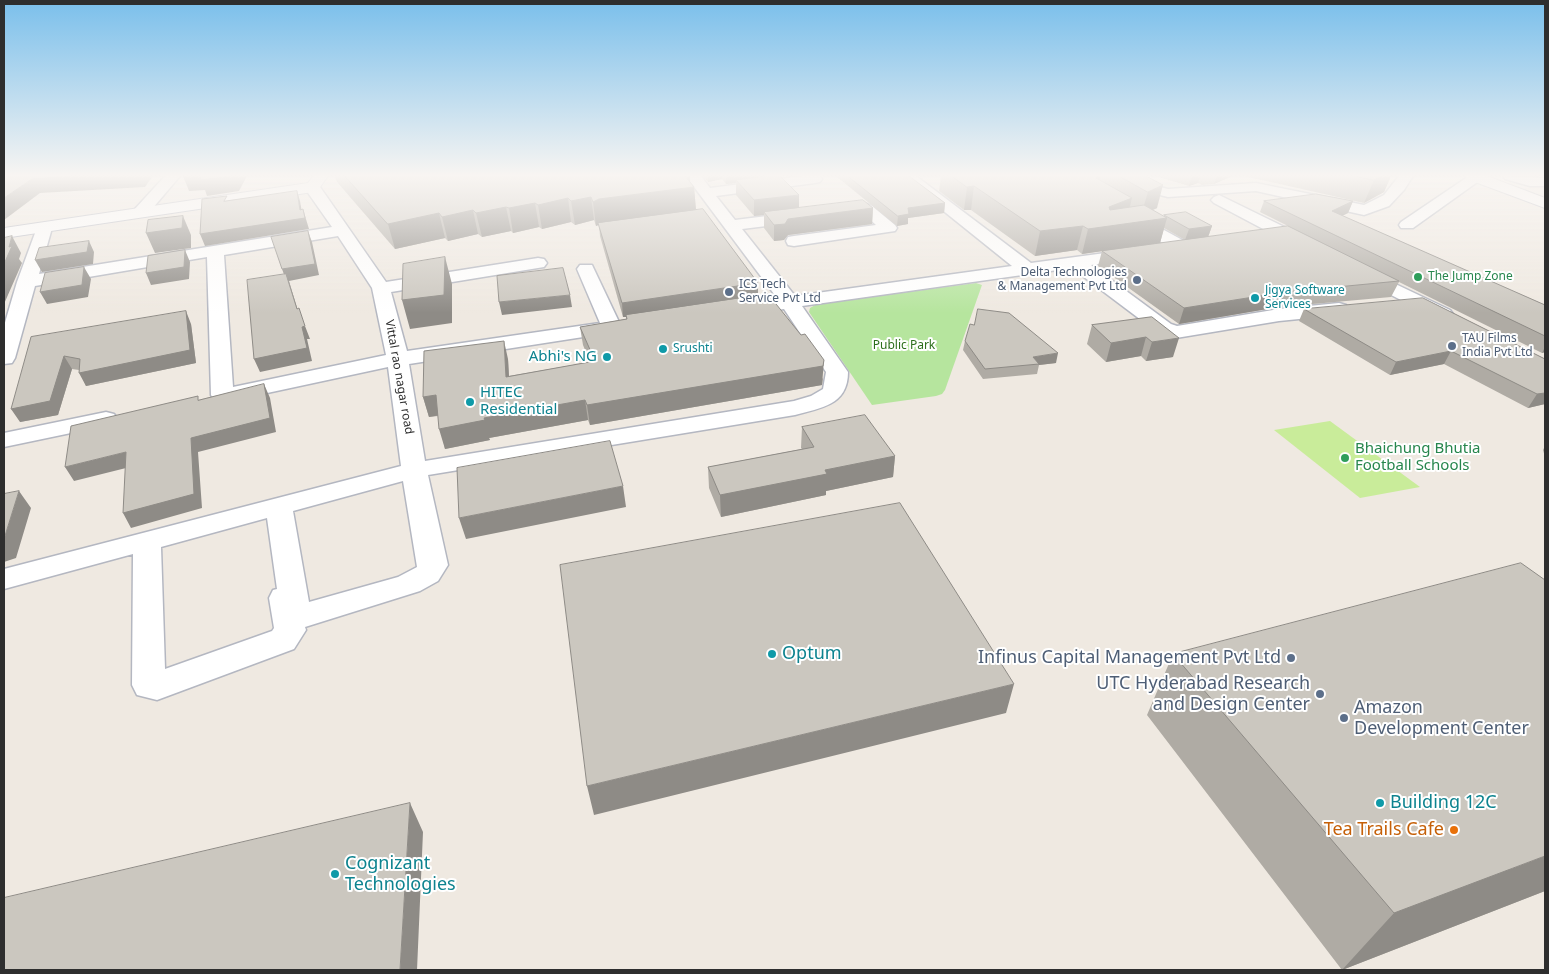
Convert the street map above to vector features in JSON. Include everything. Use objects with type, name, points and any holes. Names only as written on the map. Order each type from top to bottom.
[{"type":"street","points":[[4,233],[86,221]]},
{"type":"street","name":"Vittal rao nagar road","points":[[273,508],[296,615],[314,614],[409,584],[428,574],[433,564],[414,470],[398,359],[381,288],[337,221]]},
{"type":"street","points":[[4,579],[414,470],[816,403],[833,394],[838,383],[837,372],[789,301],[724,221]]},
{"type":"street","points":[[794,241],[888,228],[880,221]]},
{"type":"street","points":[[966,221],[1026,268]]},
{"type":"street","points":[[1142,221],[1190,245]]},
{"type":"street","points":[[1149,221],[1190,245]]},
{"type":"street","points":[[1262,221],[1320,251]]},
{"type":"street","points":[[1407,225],[1412,221]]},
{"type":"street","points":[[4,358],[44,228]]},
{"type":"street","points":[[26,282],[344,230]]},
{"type":"street","points":[[1247,238],[1285,233]]},
{"type":"street","points":[[720,312],[1026,268],[1076,263],[1190,245]]},
{"type":"street","points":[[215,251],[213,397],[398,359],[622,326],[586,269]]},
{"type":"street","points":[[381,288],[538,263]]},
{"type":"street","points":[[1076,263],[1164,328],[1176,332],[1279,314],[1358,307]]},
{"type":"street","points":[[1347,265],[1460,323]]},
{"type":"street","points":[[1388,304],[1418,302]]},
{"type":"street","points":[[4,440],[127,415]]},
{"type":"street","points":[[147,541],[149,685],[154,686],[283,640],[289,634],[273,508]]},
{"type":"green space","name":"Public Park","points":[[976,283],[982,285],[945,390],[942,394],[936,396],[872,405],[809,312],[810,308],[817,304]]},
{"type":"green space","name":"Bhaichung Bhutia Football Schools","points":[[1330,421],[1420,487],[1360,498],[1274,430]]},
{"type":"building","points":[[148,221],[183,221],[182,228],[146,233]]},
{"type":"building","points":[[201,221],[282,221],[200,234]]},
{"type":"building","points":[[386,221],[400,221],[388,224]]},
{"type":"building","points":[[712,221],[758,283],[622,303],[598,223]]},
{"type":"building","points":[[771,221],[787,221],[785,224],[774,225]]},
{"type":"building","points":[[1026,221],[1142,221],[1088,229],[1083,226],[1040,231]]},
{"type":"building","points":[[1176,221],[1204,221],[1212,226],[1189,229]]},
{"type":"building","points":[[1307,221],[1356,221],[1545,305],[1545,336]]},
{"type":"building","points":[[1288,226],[1399,281],[1285,292],[1184,308],[1102,251]]},
{"type":"building","points":[[308,231],[315,264],[282,269],[271,237]]},
{"type":"building","points":[[12,236],[9,247],[12,246],[4,264],[4,238]]},
{"type":"building","points":[[89,241],[87,252],[35,260],[39,248]]},
{"type":"building","points":[[185,250],[184,267],[146,273],[148,256]]},
{"type":"building","points":[[445,257],[444,295],[402,300],[403,264]]},
{"type":"building","points":[[84,267],[82,285],[40,292],[45,273]]},
{"type":"building","points":[[563,268],[570,295],[499,302],[497,276]]},
{"type":"building","points":[[286,274],[297,309],[299,308],[305,326],[302,327],[307,348],[254,359],[247,280]]},
{"type":"building","points":[[768,294],[801,335],[805,334],[824,360],[823,366],[587,405],[585,400],[484,418],[485,420],[439,429],[436,395],[423,397],[424,351],[504,341],[506,377],[595,361],[580,327],[627,319],[626,315]]},
{"type":"building","points":[[1423,298],[1545,359],[1545,393],[1537,394],[1451,351],[1396,362],[1304,309]]},
{"type":"building","points":[[978,309],[1009,313],[1058,353],[1033,357],[1039,364],[985,369],[965,341],[970,324],[974,325]]},
{"type":"building","points":[[186,311],[190,350],[79,373],[80,359],[64,356],[50,401],[11,409],[31,337]]},
{"type":"building","points":[[1152,317],[1179,338],[1152,342],[1146,337],[1111,343],[1092,325]]},
{"type":"building","points":[[264,384],[270,418],[191,438],[194,494],[123,513],[126,452],[65,467],[71,426],[198,396],[198,400]]},
{"type":"building","points":[[865,415],[895,456],[825,470],[827,474],[720,495],[708,467],[814,447],[802,427]]},
{"type":"building","points":[[610,441],[623,486],[459,518],[457,468]]},
{"type":"building","points":[[19,491],[4,539],[4,494]]},
{"type":"building","name":"Optum","points":[[900,503],[1014,684],[587,786],[560,565]]},
{"type":"building","name":"Building 12C","points":[[1521,563],[1545,580],[1545,856],[1394,913],[1173,654]]},
{"type":"building","name":"Cognizant Technologies","points":[[410,803],[400,970],[4,970],[4,898]]},
{"type":"place","name":"The Jump Zone","points":[[1418,277]]},
{"type":"place","name":"Delta Technologies & Management Pvt Ltd","points":[[1137,280]]},
{"type":"place","name":"ICS Tech Service Pvt Ltd","points":[[729,292]]},
{"type":"place","name":"Jigya Software Services","points":[[1255,298]]},
{"type":"place","name":"TAU Films India Pvt Ltd","points":[[1452,346]]},
{"type":"place","name":"Srushti","points":[[663,349]]},
{"type":"place","name":"Abhi's NG","points":[[607,357]]},
{"type":"place","name":"HITEC Residential","points":[[470,402]]},
{"type":"place","name":"Bhaichung Bhutia Football Schools","points":[[1345,458]]},
{"type":"place","name":"Optum","points":[[772,654]]},
{"type":"place","name":"Infinus Capital Management Pvt Ltd","points":[[1291,658]]},
{"type":"place","name":"UTC Hyderabad Research and Design Center","points":[[1320,694]]},
{"type":"place","name":"Amazon Development Center","points":[[1344,718]]},
{"type":"place","name":"Building 12C","points":[[1380,803]]},
{"type":"place","name":"Tea Trails Cafe","points":[[1454,830]]},
{"type":"place","name":"Cognizant Technologies","points":[[335,874]]}]
